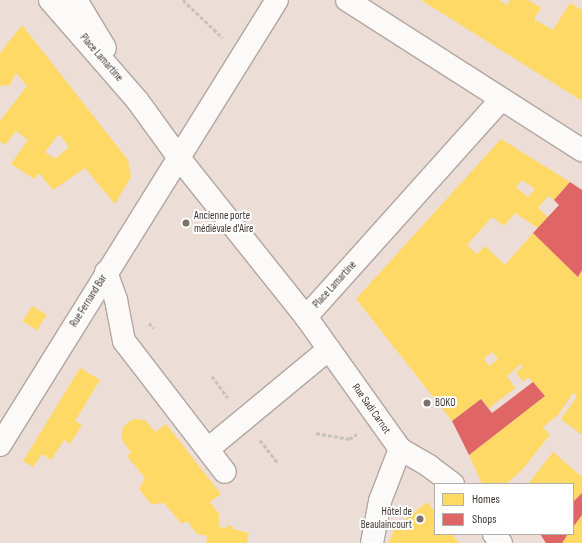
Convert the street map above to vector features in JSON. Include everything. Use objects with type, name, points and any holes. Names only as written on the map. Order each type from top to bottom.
[{"type":"street","name":"Place Lamartine","points":[[50,0],[137,100]]},
{"type":"street","name":"Place Lamartine","points":[[76,0],[137,100],[179,158],[306,317],[501,100]]},
{"type":"street","points":[[179,158],[277,0]]},
{"type":"street","points":[[347,0],[501,100],[582,150]]},
{"type":"street","name":"Rue Fernand Bar","points":[[0,446],[106,272],[179,158]]},
{"type":"street","points":[[106,272],[116,300],[124,341],[225,472]]},
{"type":"street","name":"Rue Sadi Carnot","points":[[306,317],[400,449],[430,466],[452,483]]},
{"type":"street","points":[[208,449],[330,349]]},
{"type":"street","points":[[372,543],[380,501],[400,449]]},
{"type":"street","points":[[495,535],[501,543]]},
{"type":"path","points":[[183,0],[242,56]]},
{"type":"path","points":[[316,432],[349,439],[378,419]]},
{"type":"building: Homes","points":[[421,0],[499,0],[507,5],[510,0],[528,0],[541,8],[534,19],[553,30],[570,3],[582,10],[582,101]]},
{"type":"building: Homes","points":[[22,25],[128,160],[131,177],[115,204],[85,168],[53,190],[39,173],[34,179],[11,164],[28,140],[16,131],[5,145],[0,141],[0,121],[27,86],[16,73],[10,85],[0,86],[0,53]],"holes":[[[59,134],[69,147],[55,159],[45,152]]]},
{"type":"building: Homes","points":[[501,139],[570,182],[554,200],[548,196],[538,208],[548,217],[538,228],[515,213],[504,226],[492,217],[467,245],[477,254],[485,246],[505,265],[533,233],[578,277],[582,270],[582,435],[561,419],[577,396],[573,393],[558,415],[543,427],[550,435],[522,470],[507,483],[482,483],[469,455],[545,396],[528,377],[523,382],[516,372],[523,367],[521,364],[507,376],[515,388],[489,408],[481,399],[452,421],[356,299]],"holes":[[[522,180],[535,189],[528,197],[516,187]],[[492,352],[498,359],[489,366],[484,359]]]},
{"type":"building: Homes","points":[[32,306],[47,315],[37,330],[23,321]]},
{"type":"building: Homes","points":[[80,368],[100,380],[75,421],[82,425],[70,444],[64,440],[51,460],[42,454],[33,467],[23,461]]},
{"type":"building: Homes","points":[[133,419],[145,420],[155,432],[166,424],[221,494],[210,502],[219,514],[219,527],[227,528],[227,525],[234,527],[233,529],[249,533],[247,543],[206,543],[207,536],[197,534],[187,521],[182,524],[164,503],[151,504],[139,489],[145,478],[127,456],[131,452],[121,439],[123,427]]},
{"type":"building: Homes","points":[[553,452],[582,477],[582,493],[574,501],[574,483],[529,483]]},
{"type":"building: Homes","name":"Hôtel de Beaulaincourt","points":[[427,502],[434,511],[434,535],[453,535],[459,543],[388,543],[396,527]]},
{"type":"building: Homes","points":[[582,515],[582,543],[562,543],[567,535],[574,535],[574,526]]},
{"type":"building: Shops","points":[[570,182],[582,190],[582,270],[578,277],[533,233],[559,205],[554,200]]},
{"type":"building: Shops","points":[[533,382],[545,396],[469,455],[452,421],[481,399],[492,413]]},
{"type":"building: Shops","points":[[582,493],[582,515],[574,526],[574,501]]},
{"type":"building: Shops","points":[[541,535],[567,535],[562,543],[546,543]]},
{"type":"place","name":"Ancienne porte médiévale d'Aire","points":[[186,223]]},
{"type":"place","name":"BOKO","points":[[427,403]]},
{"type":"place","name":"Hôtel de Beaulaincourt","points":[[420,519]]}]
